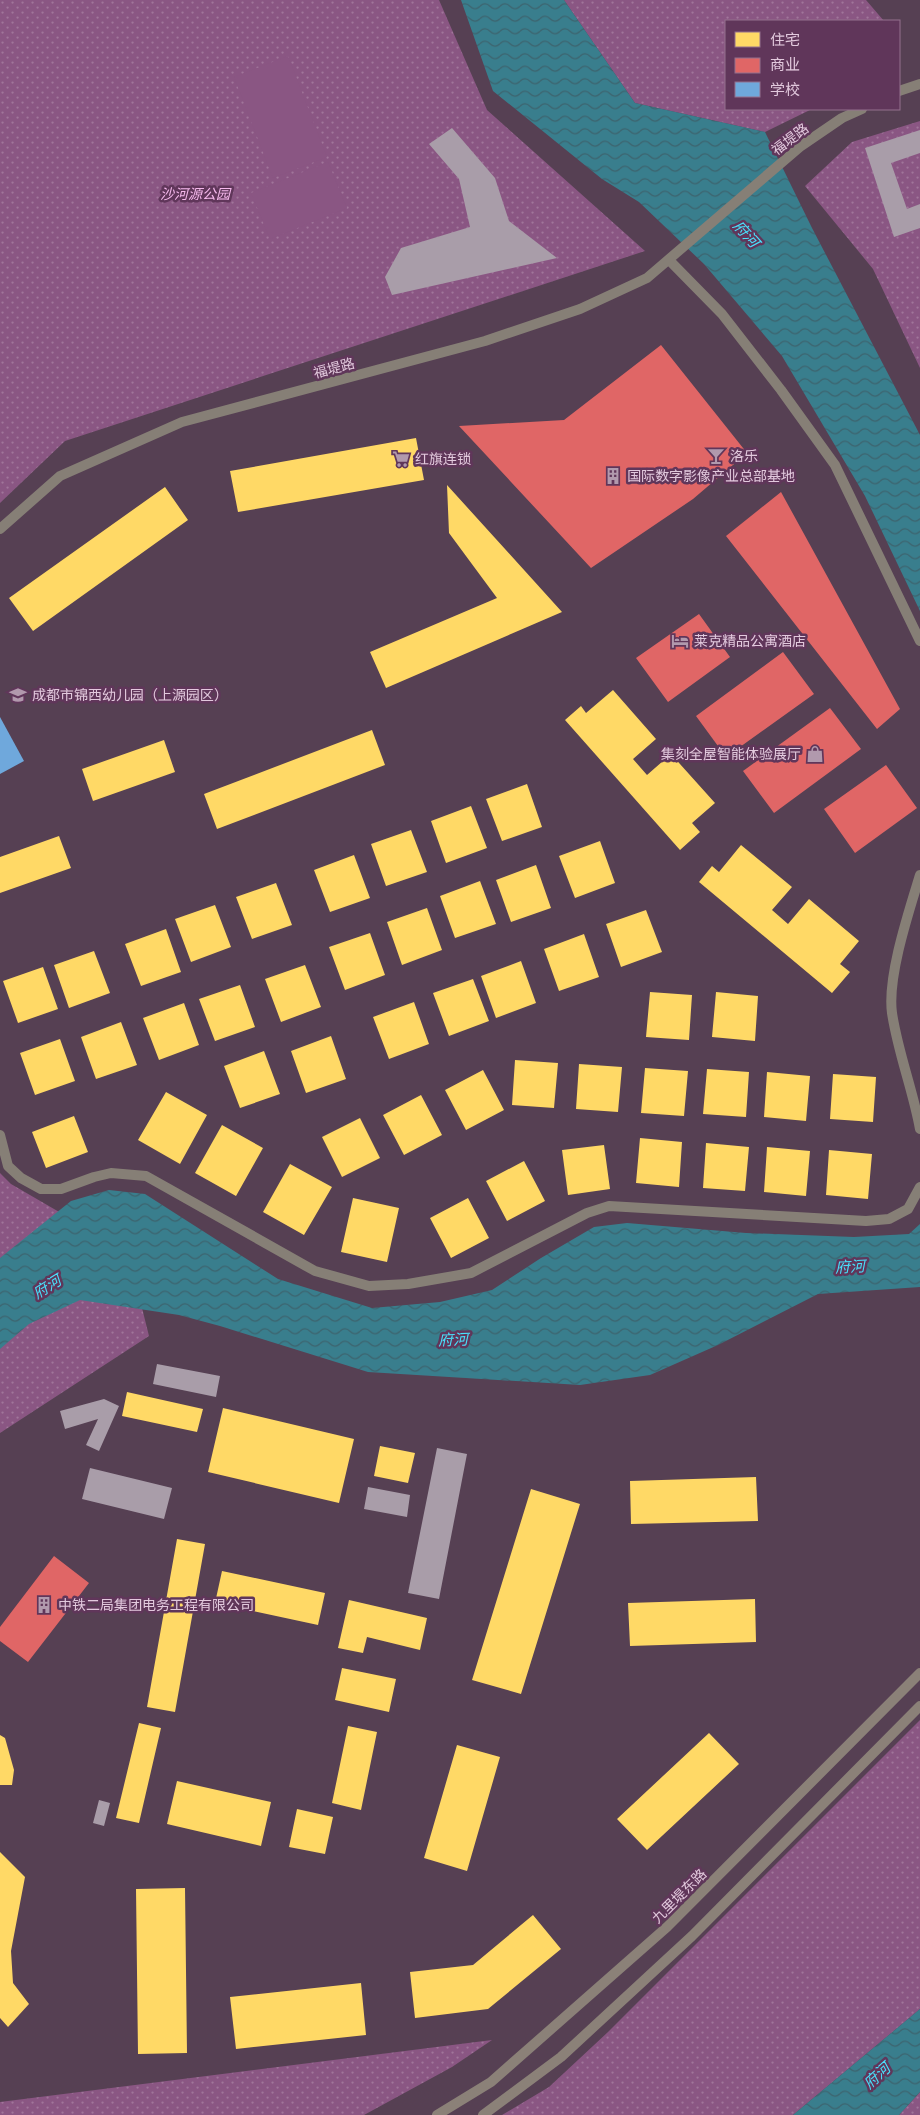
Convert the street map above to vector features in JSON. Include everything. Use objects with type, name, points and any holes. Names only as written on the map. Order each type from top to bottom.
[{"type":"main road","name":"九里堤东路","points":[[437,2115],[491,2082],[667,1927],[920,1673]]},
{"type":"main road","points":[[483,2115],[561,2057],[692,1936],[920,1706]]},
{"type":"street","points":[[900,91],[920,84]]},
{"type":"street","name":"福堤路","points":[[0,530],[60,476],[182,422],[485,342],[580,309],[647,278],[801,146],[842,118],[860,110]]},
{"type":"street","points":[[669,260],[722,314],[781,390],[835,465],[920,641]]},
{"type":"street","points":[[920,875],[904,927],[894,982],[892,1012],[920,1129]]},
{"type":"street","points":[[0,1135],[8,1166],[21,1178],[41,1189],[61,1189],[111,1173],[146,1176],[315,1271],[369,1286],[408,1284],[471,1273],[587,1213],[609,1206],[866,1221],[889,1219],[908,1209],[920,1186]]},
{"type":"green space","name":"沙河源公园","points":[[0,0],[439,0],[487,110],[645,251],[65,441],[0,503]]},
{"type":"green space","points":[[564,0],[866,0],[883,20],[725,20],[725,110],[810,110],[765,132],[635,103]]},
{"type":"green space","points":[[288,56],[327,157],[273,178],[234,77]]},
{"type":"green space","points":[[920,121],[920,368],[873,269],[805,186],[852,142]]},
{"type":"green space","points":[[328,162],[347,208],[270,239],[251,193]]},
{"type":"green space","points":[[0,1173],[11,1184],[128,1252],[149,1336],[0,1433]]},
{"type":"green space","points":[[920,1720],[920,2009],[793,2115],[502,2115],[549,2087],[608,2032]]},
{"type":"green space","points":[[492,2040],[452,2067],[364,2115],[0,2115],[0,2102]]},
{"type":"green space","points":[[920,2092],[920,2115],[899,2115]]},
{"type":"water","name":"府河","points":[[461,0],[564,0],[635,103],[765,132],[812,228],[920,435],[920,611],[865,496],[782,356],[704,264],[639,202],[602,179],[493,91]]},
{"type":"water","name":"府河","points":[[109,1190],[145,1194],[278,1279],[372,1308],[440,1302],[492,1290],[594,1227],[627,1223],[746,1233],[854,1237],[909,1234],[920,1224],[920,1287],[818,1294],[718,1345],[650,1375],[580,1385],[368,1372],[179,1315],[80,1300],[29,1324],[0,1349],[0,1258],[71,1201]]},
{"type":"water","name":"府河","points":[[920,2009],[920,2092],[899,2115],[793,2115]]},
{"type":"building: 住宅","points":[[416,438],[424,480],[238,512],[230,471]]},
{"type":"building: 住宅","points":[[447,485],[562,612],[386,688],[370,652],[497,598],[449,533]]},
{"type":"building: 住宅","points":[[165,487],[188,520],[33,631],[9,598]]},
{"type":"building: 住宅","points":[[613,690],[656,739],[633,759],[647,775],[671,754],[715,803],[692,823],[700,832],[680,850],[565,720],[581,706],[586,713]]},
{"type":"building: 住宅","points":[[372,730],[385,765],[217,829],[204,794]]},
{"type":"building: 住宅","points":[[164,740],[175,772],[93,801],[82,769]]},
{"type":"building: 住宅","points":[[527,784],[542,827],[502,841],[486,799]]},
{"type":"building: 住宅","points":[[471,806],[487,848],[446,863],[431,821]]},
{"type":"building: 住宅","points":[[411,830],[427,872],[386,886],[371,844]]},
{"type":"building: 住宅","points":[[59,836],[71,868],[0,893],[0,857]]},
{"type":"building: 住宅","points":[[600,841],[615,883],[575,898],[559,856]]},
{"type":"building: 住宅","points":[[741,845],[792,887],[772,910],[788,924],[809,899],[859,941],[840,964],[850,972],[832,993],[699,882],[712,866],[719,872]]},
{"type":"building: 住宅","points":[[354,855],[370,898],[330,912],[314,870]]},
{"type":"building: 住宅","points":[[536,865],[551,908],[511,922],[496,880]]},
{"type":"building: 住宅","points":[[480,881],[496,924],[455,938],[440,896]]},
{"type":"building: 住宅","points":[[276,883],[292,925],[252,939],[236,897]]},
{"type":"building: 住宅","points":[[215,905],[231,947],[191,962],[175,919]]},
{"type":"building: 住宅","points":[[427,908],[442,950],[402,965],[387,922]]},
{"type":"building: 住宅","points":[[646,910],[662,952],[621,967],[606,924]]},
{"type":"building: 住宅","points":[[166,929],[181,972],[141,986],[125,944]]},
{"type":"building: 住宅","points":[[370,933],[385,975],[345,990],[329,947]]},
{"type":"building: 住宅","points":[[584,934],[599,977],[559,991],[544,949]]},
{"type":"building: 住宅","points":[[94,951],[110,993],[69,1008],[54,965]]},
{"type":"building: 住宅","points":[[521,961],[536,1003],[496,1018],[481,976]]},
{"type":"building: 住宅","points":[[305,965],[321,1007],[281,1022],[265,979]]},
{"type":"building: 住宅","points":[[43,967],[58,1009],[18,1023],[3,981]]},
{"type":"building: 住宅","points":[[473,979],[489,1021],[449,1036],[433,993]]},
{"type":"building: 住宅","points":[[240,985],[255,1027],[215,1041],[199,999]]},
{"type":"building: 住宅","points":[[650,992],[692,995],[689,1040],[646,1037]]},
{"type":"building: 住宅","points":[[716,992],[758,996],[755,1041],[712,1037]]},
{"type":"building: 住宅","points":[[414,1002],[429,1044],[389,1059],[373,1017]]},
{"type":"building: 住宅","points":[[184,1003],[199,1045],[159,1060],[143,1018]]},
{"type":"building: 住宅","points":[[121,1022],[137,1065],[96,1079],[81,1037]]},
{"type":"building: 住宅","points":[[331,1036],[346,1079],[306,1093],[291,1051]]},
{"type":"building: 住宅","points":[[60,1039],[75,1081],[35,1095],[20,1053]]},
{"type":"building: 住宅","points":[[264,1051],[280,1094],[240,1108],[224,1066]]},
{"type":"building: 住宅","points":[[515,1060],[558,1063],[554,1108],[512,1105]]},
{"type":"building: 住宅","points":[[579,1064],[622,1067],[618,1112],[576,1109]]},
{"type":"building: 住宅","points":[[645,1068],[688,1071],[684,1116],[641,1113]]},
{"type":"building: 住宅","points":[[707,1069],[749,1072],[746,1117],[703,1114]]},
{"type":"building: 住宅","points":[[483,1070],[504,1110],[466,1130],[445,1090]]},
{"type":"building: 住宅","points":[[767,1072],[810,1076],[806,1121],[764,1117]]},
{"type":"building: 住宅","points":[[833,1074],[876,1077],[873,1122],[830,1119]]},
{"type":"building: 住宅","points":[[166,1092],[207,1115],[180,1164],[138,1140]]},
{"type":"building: 住宅","points":[[421,1095],[442,1135],[404,1155],[383,1115]]},
{"type":"building: 住宅","points":[[74,1116],[88,1152],[46,1168],[32,1132]]},
{"type":"building: 住宅","points":[[360,1118],[380,1158],[342,1177],[322,1137]]},
{"type":"building: 住宅","points":[[222,1125],[263,1148],[236,1196],[195,1173]]},
{"type":"building: 住宅","points":[[640,1138],[682,1142],[679,1187],[636,1183]]},
{"type":"building: 住宅","points":[[706,1143],[749,1147],[745,1191],[703,1188]]},
{"type":"building: 住宅","points":[[604,1145],[610,1189],[568,1195],[562,1150]]},
{"type":"building: 住宅","points":[[767,1147],[810,1151],[806,1196],[764,1192]]},
{"type":"building: 住宅","points":[[829,1150],[872,1154],[868,1199],[826,1195]]},
{"type":"building: 住宅","points":[[524,1161],[545,1201],[507,1221],[486,1181]]},
{"type":"building: 住宅","points":[[290,1164],[332,1187],[304,1235],[263,1212]]},
{"type":"building: 住宅","points":[[353,1198],[399,1208],[387,1262],[341,1252]]},
{"type":"building: 住宅","points":[[468,1198],[489,1238],[451,1258],[430,1218]]},
{"type":"building: 住宅","points":[[127,1392],[203,1409],[197,1432],[122,1416]]},
{"type":"building: 住宅","points":[[223,1408],[354,1439],[339,1503],[208,1472]]},
{"type":"building: 住宅","points":[[380,1446],[415,1453],[408,1483],[374,1476]]},
{"type":"building: 住宅","points":[[756,1477],[758,1521],[631,1524],[630,1481]]},
{"type":"building: 住宅","points":[[531,1489],[580,1504],[521,1694],[472,1680]]},
{"type":"building: 住宅","points":[[177,1539],[205,1544],[175,1712],[147,1707]]},
{"type":"building: 住宅","points":[[222,1571],[325,1593],[318,1625],[215,1603]]},
{"type":"building: 住宅","points":[[755,1599],[756,1642],[630,1646],[628,1603]]},
{"type":"building: 住宅","points":[[349,1600],[427,1618],[420,1650],[367,1637],[363,1653],[338,1648]]},
{"type":"building: 住宅","points":[[342,1668],[396,1679],[389,1712],[335,1700]]},
{"type":"building: 住宅","points":[[139,1723],[161,1728],[139,1823],[116,1818]]},
{"type":"building: 住宅","points":[[348,1726],[377,1732],[361,1810],[332,1803]]},
{"type":"building: 住宅","points":[[709,1733],[739,1764],[647,1850],[617,1819]]},
{"type":"building: 住宅","points":[[0,1735],[5,1738],[14,1770],[12,1785],[0,1785]]},
{"type":"building: 住宅","points":[[457,1745],[500,1757],[467,1871],[424,1858]]},
{"type":"building: 住宅","points":[[177,1781],[271,1802],[261,1846],[167,1824]]},
{"type":"building: 住宅","points":[[297,1809],[333,1817],[325,1854],[289,1847]]},
{"type":"building: 住宅","points":[[0,1852],[25,1877],[11,1951],[13,1983],[29,2004],[8,2027],[0,2018]]},
{"type":"building: 住宅","points":[[185,1888],[187,2053],[138,2054],[136,1889]]},
{"type":"building: 住宅","points":[[533,1915],[561,1949],[488,2009],[415,2018],[410,1972],[473,1965]]},
{"type":"building: 住宅","points":[[361,1983],[366,2035],[236,2049],[230,1997]]},
{"type":"building: 商业","name":"国际数字影像产业总部基地","points":[[661,345],[747,453],[693,499],[591,568],[459,426],[564,420]]},
{"type":"building: 商业","points":[[781,492],[900,709],[877,729],[726,536]]},
{"type":"building: 商业","points":[[699,614],[730,657],[668,702],[636,658]]},
{"type":"building: 商业","points":[[783,652],[814,694],[726,757],[696,716]]},
{"type":"building: 商业","points":[[830,708],[861,749],[774,813],[743,771]]},
{"type":"building: 商业","points":[[886,765],[917,808],[855,853],[824,809]]},
{"type":"building: 商业","name":"中铁二局集团电务工程有限公司","points":[[54,1556],[89,1583],[28,1662],[0,1641],[0,1627]]},
{"type":"building: 学校","points":[[0,717],[24,761],[0,774]]},
{"type":"building: 其他","points":[[452,128],[495,178],[509,221],[557,258],[392,295],[385,277],[401,248],[470,227],[459,179],[429,144]]},
{"type":"building: 其他","points":[[920,130],[920,153],[891,163],[907,209],[920,204],[920,228],[894,237],[865,148]]},
{"type":"building: 其他","points":[[157,1364],[220,1376],[216,1397],[153,1384]]},
{"type":"building: 其他","points":[[104,1399],[119,1406],[99,1451],[86,1445],[98,1419],[65,1429],[60,1411]]},
{"type":"building: 其他","points":[[437,1448],[467,1454],[439,1599],[408,1593]]},
{"type":"building: 其他","points":[[90,1468],[172,1488],[164,1519],[82,1499]]},
{"type":"building: 其他","points":[[368,1487],[410,1495],[407,1517],[364,1509]]},
{"type":"building: 其他","points":[[99,1800],[110,1803],[104,1826],[93,1823]]},
{"type":"place","name":"洛乐","points":[[716,456]]},
{"type":"place","name":"红旗连锁","points":[[401,459]]},
{"type":"place","name":"国际数字影像产业总部基地","points":[[613,476]]},
{"type":"place","name":"莱克精品公寓酒店","points":[[680,641]]},
{"type":"place","name":"成都市锦西幼儿园（上源园区）","points":[[18,695]]},
{"type":"place","name":"集刻全屋智能体验展厅","points":[[815,754]]},
{"type":"place","name":"中铁二局集团电务工程有限公司","points":[[44,1605]]}]
